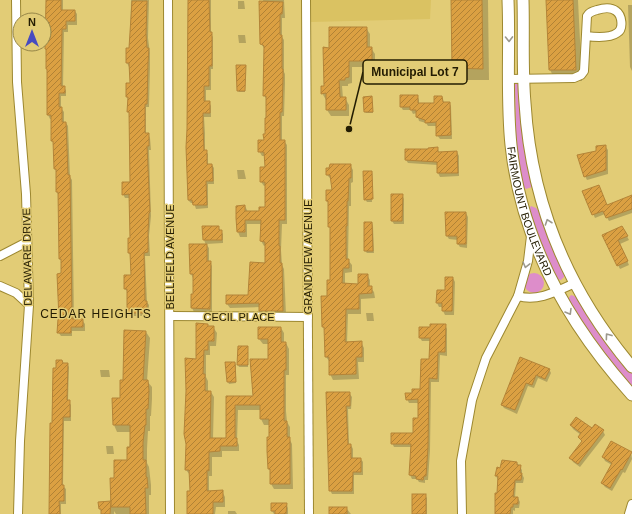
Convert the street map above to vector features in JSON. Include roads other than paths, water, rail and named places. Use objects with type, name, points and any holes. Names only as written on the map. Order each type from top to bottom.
[{"type":"main road","name":"FAIRMOUNT BOULEVARD","points":[[508,0],[511,145],[514,168],[521,199],[548,274],[572,318],[590,345],[611,372],[632,395]]},
{"type":"main road","name":"FAIRMOUNT BOULEVARD","points":[[523,0],[524,79],[527,132],[539,193],[552,235],[575,283],[598,322],[632,367]]},
{"type":"main road","points":[[521,199],[539,193]]},
{"type":"street","name":"DELAWARE DRIVE","points":[[16,0],[17,86],[26,184],[29,305],[20,441],[18,514]]},
{"type":"street","name":"BELLFIELD AVENUE","points":[[168,0],[170,514]]},
{"type":"street","name":"GRANDVIEW AVENUE","points":[[306,0],[309,514]]},
{"type":"street","points":[[509,79],[574,78],[581,75],[584,70],[586,16],[588,13],[605,8],[616,10],[622,24],[617,34],[610,36],[586,36]]},
{"type":"street","points":[[462,514],[461,461],[472,400],[486,358],[518,296],[528,261],[532,233]]},
{"type":"street","points":[[0,256],[27,242]]},
{"type":"street","points":[[518,296],[529,299],[557,291],[575,283]]},
{"type":"street","points":[[0,286],[16,293],[29,305]]},
{"type":"street","name":"CECIL PLACE","points":[[170,316],[308,317]]},
{"type":"street","points":[[629,514],[632,504]]},
{"type":"place","name":"Municipal Lot 7","points":[[349,129]]},
{"type":"district","name":"CEDAR HEIGHTS","points":[[96,314]]}]
